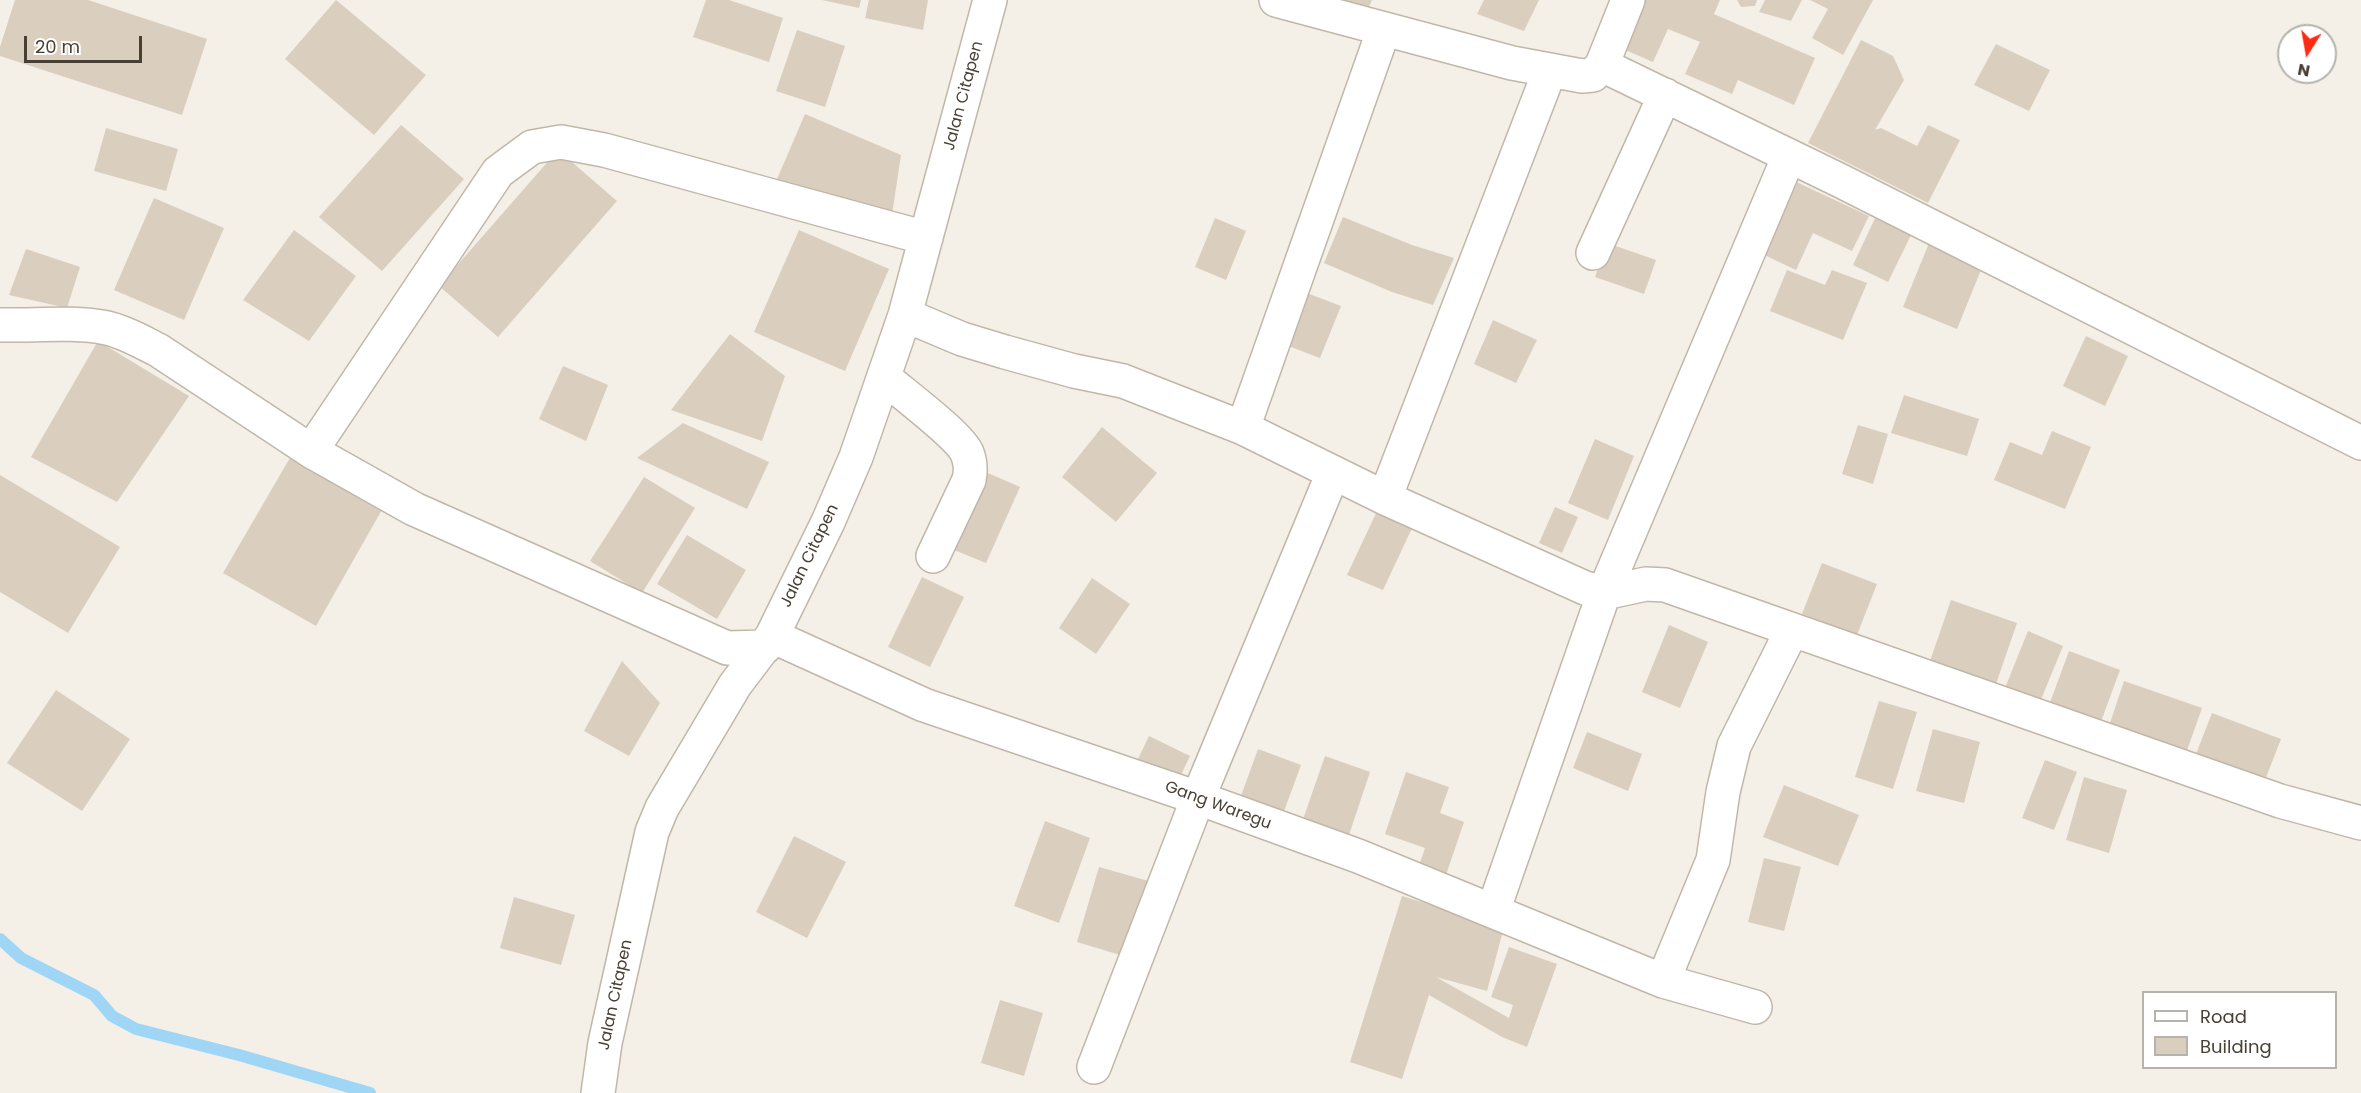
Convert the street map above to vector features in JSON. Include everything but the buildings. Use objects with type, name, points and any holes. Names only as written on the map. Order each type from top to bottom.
[{"type":"street","name":"Jalan Citapen","points":[[598,1093],[605,1043],[652,832],[666,800],[729,695],[768,642],[828,522],[856,457],[905,315],[990,0]]},
{"type":"street","points":[[1275,0],[1512,63],[1588,76],[1598,72],[1602,65],[1628,0]]},
{"type":"street","points":[[1243,428],[1384,29]]},
{"type":"street","points":[[1602,65],[1789,156],[2361,443]]},
{"type":"street","points":[[1385,498],[1550,70]]},
{"type":"street","points":[[1593,253],[1665,95]]},
{"type":"street","points":[[311,451],[498,172],[532,147],[561,142],[604,150],[926,238]]},
{"type":"street","points":[[1493,911],[1604,593],[1789,156]]},
{"type":"street","points":[[905,315],[962,339],[1074,371],[1123,381],[1243,428],[1385,498],[1585,588],[1604,593],[1646,584],[1665,585],[2280,801],[2361,823]]},
{"type":"street","points":[[0,325],[78,325],[107,328],[131,336],[158,350],[311,451],[414,509],[727,648],[768,642]]},
{"type":"street","points":[[885,378],[955,439],[966,452],[972,468],[969,480],[933,556]]},
{"type":"street","points":[[1094,1067],[1198,798],[1333,473]]},
{"type":"street","points":[[1663,981],[1713,860],[1723,792],[1734,746],[1792,630]]},
{"type":"street","name":"Gang Waregu","points":[[768,642],[924,705],[1198,798],[1358,856],[1663,981],[1755,1007]]},
{"type":"waterway","points":[[0,939],[21,958],[94,995],[112,1016],[136,1029],[239,1055],[370,1093]]}]
